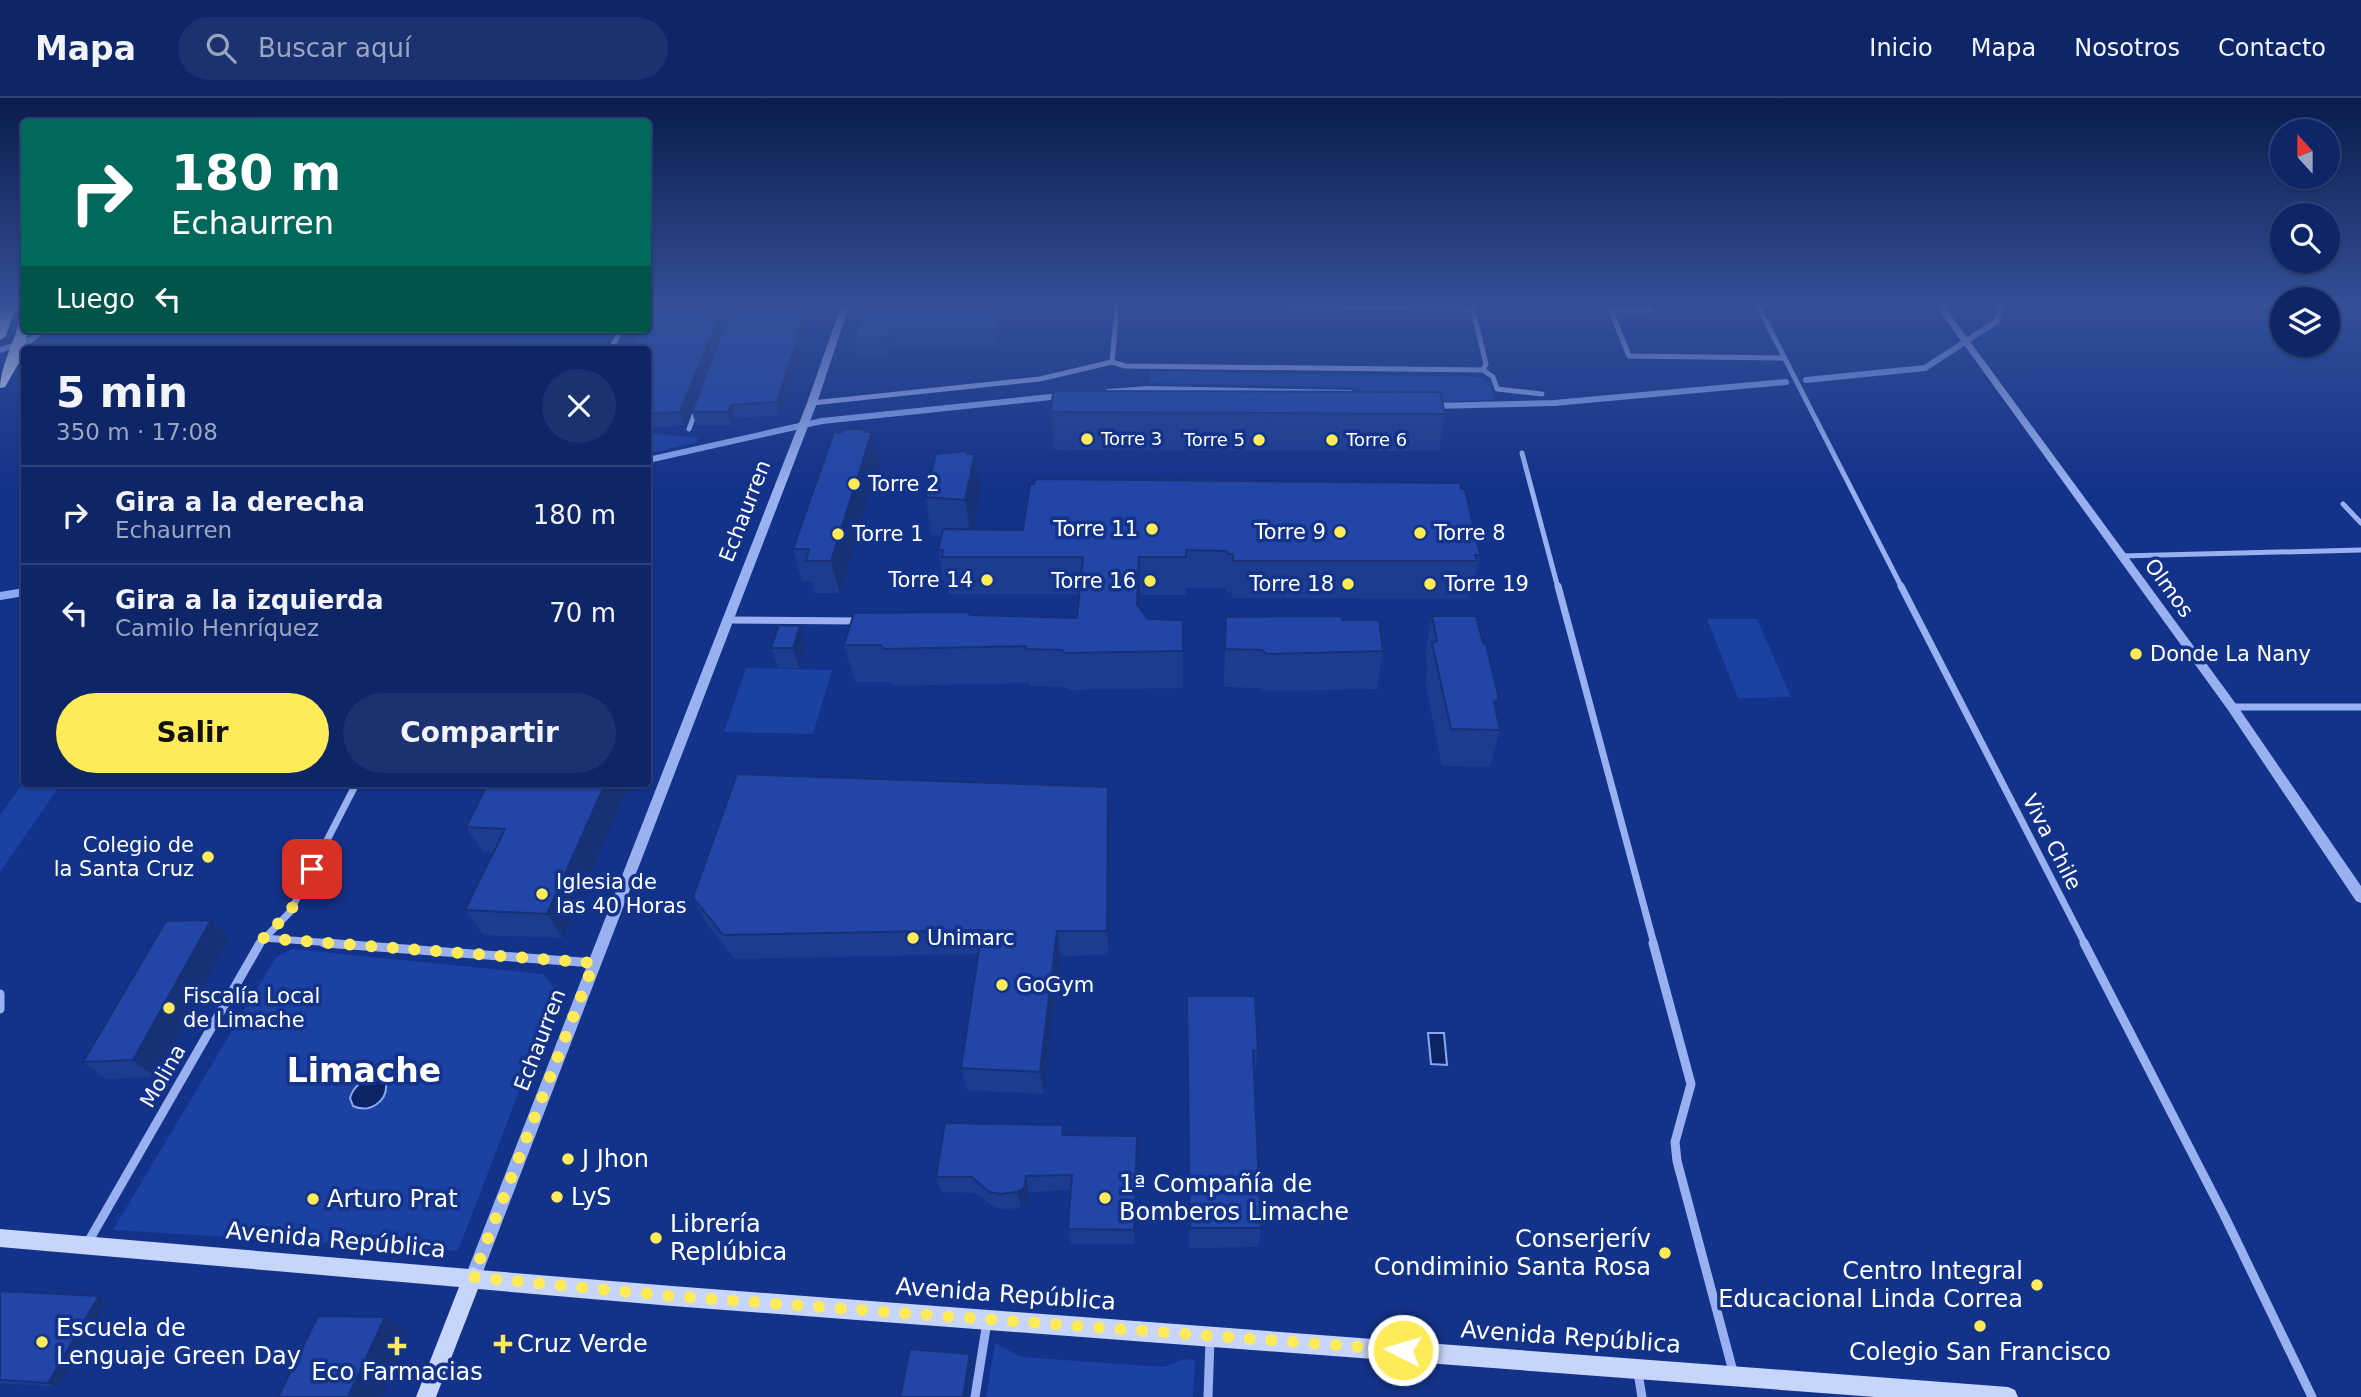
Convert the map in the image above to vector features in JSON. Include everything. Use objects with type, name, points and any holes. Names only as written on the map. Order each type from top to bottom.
[{"type":"main road","points":[[0,384],[9,367]]},
{"type":"main road","name":"Avenida República","points":[[0,1238],[672,1296],[2008,1397]]},
{"type":"main road","name":"Echaurren","points":[[426,1397],[473,1277]]},
{"type":"street","name":"Echaurren","points":[[473,1277],[824,367]]},
{"type":"street","points":[[812,403],[1040,380],[1093,367]]},
{"type":"street","points":[[1137,367],[1483,370],[1493,377],[1497,389],[1542,394]]},
{"type":"street","name":"Viva Chile","points":[[1788,367],[2225,1217],[2312,1397]]},
{"type":"street","name":"Olmos","points":[[1984,367],[2232,707],[2361,897]]},
{"type":"street","points":[[689,429],[698,405]]},
{"type":"street","points":[[1522,453],[1691,1084],[1675,1142],[1677,1161],[1735,1376]]},
{"type":"street","points":[[2343,505],[2361,523]]},
{"type":"street","points":[[2122,556],[2361,550]]},
{"type":"street","points":[[727,620],[867,621]]},
{"type":"street","points":[[2232,707],[2361,707]]},
{"type":"street","name":"Molina","points":[[87,1244],[263,938],[290,912],[354,787]]},
{"type":"street","points":[[263,938],[594,963]]},
{"type":"street","points":[[0,994],[0,1009]]},
{"type":"street","points":[[975,1397],[987,1319]]},
{"type":"street","points":[[1208,1397],[1210,1336]]},
{"type":"street","points":[[1637,1369],[1642,1397]]},
{"type":"shaded area","points":[[1150,371],[1480,377],[1490,383],[1495,400],[1429,402],[1344,387],[1149,383]]},
{"type":"shaded area","points":[[651,433],[698,438],[697,442],[651,453]]},
{"type":"shaded area","points":[[1707,619],[1757,619],[1791,697],[1738,698]]},
{"type":"shaded area","points":[[746,668],[832,670],[813,734],[724,732]]},
{"type":"shaded area","points":[[21,786],[59,787],[0,872],[0,815]]},
{"type":"shaded area","points":[[292,949],[543,974],[557,992],[458,1251],[113,1230],[276,957]]},
{"type":"shaded area","points":[[1428,1033],[1444,1033],[1447,1065],[1431,1064]]},
{"type":"shaded area","points":[[379,1078],[386,1083],[381,1100],[371,1107],[353,1106],[350,1098],[357,1086],[365,1080]]},
{"type":"shaded area","points":[[995,1343],[1021,1357],[1164,1367],[1184,1359],[1195,1360],[1193,1397],[986,1397]]},
{"type":"building","points":[[651,367],[698,367],[680,412],[651,414]]},
{"type":"building","points":[[709,367],[788,367],[777,402],[731,405],[728,412],[692,412]]},
{"type":"building","points":[[1053,391],[1440,392],[1445,414],[1051,412]]},
{"type":"building","points":[[843,429],[865,429],[864,432],[872,432],[831,561],[806,561],[809,549],[793,549],[834,432],[842,432]]},
{"type":"building","points":[[967,451],[967,454],[975,454],[965,500],[925,497],[936,454]]},
{"type":"building","points":[[1035,479],[1460,483],[1461,489],[1465,489],[1480,555],[1475,555],[1477,561],[1233,561],[1233,554],[1228,554],[1227,551],[1186,550],[1186,557],[1139,557],[1137,605],[1148,619],[1183,620],[1183,651],[1065,653],[1062,650],[1025,649],[1026,646],[884,649],[881,645],[844,645],[854,613],[968,612],[970,615],[1077,618],[1083,557],[942,557],[943,550],[938,550],[943,529],[1023,530],[1030,484],[1034,484]]},
{"type":"building","points":[[1340,616],[1343,620],[1379,620],[1383,651],[1266,654],[1262,650],[1225,649],[1226,617]]},
{"type":"building","points":[[1432,616],[1476,616],[1483,643],[1486,644],[1499,699],[1494,702],[1500,730],[1451,729],[1432,643],[1437,641]]},
{"type":"building","points":[[779,625],[800,626],[793,648],[771,648]]},
{"type":"building","name":"Unimarc","points":[[737,774],[1108,787],[1107,931],[1057,931],[1040,1072],[961,1068],[982,930],[723,935],[693,897]]},
{"type":"building","name":"Iglesia de las 40 Horas","points":[[486,787],[604,787],[547,914],[465,910],[505,829],[466,827]]},
{"type":"building","points":[[211,920],[133,1060],[83,1062],[166,921]]},
{"type":"building","points":[[1187,996],[1255,996],[1258,1051],[1253,1051],[1261,1228],[1190,1228]]},
{"type":"building","points":[[945,1123],[1063,1125],[1062,1135],[1137,1136],[1134,1230],[1068,1229],[1072,1175],[1026,1176],[1024,1188],[1017,1192],[1001,1194],[989,1192],[972,1177],[936,1177]]},
{"type":"building","name":"Escuela de Lenguaje Green Day","points":[[0,1291],[99,1296],[48,1383],[0,1380]]},
{"type":"building","points":[[318,1316],[385,1317],[348,1397],[278,1397]]},
{"type":"building","points":[[910,1349],[970,1354],[963,1397],[900,1397]]},
{"type":"waterway","points":[[1806,380],[1927,367]]},
{"type":"waterway","points":[[1432,406],[1554,403],[1786,382]]},
{"type":"waterway","points":[[1108,392],[1148,389],[1351,393]]},
{"type":"waterway","points":[[651,459],[822,421],[1060,396]]},
{"type":"waterway","points":[[0,596],[21,592]]},
{"type":"place","name":"Torre 3","points":[[1087,439]]},
{"type":"place","name":"Torre 5","points":[[1259,440]]},
{"type":"place","name":"Torre 6","points":[[1332,440]]},
{"type":"place","name":"Torre 2","points":[[854,484]]},
{"type":"place","name":"Torre 11","points":[[1152,529]]},
{"type":"place","name":"Torre 9","points":[[1340,532]]},
{"type":"place","name":"Torre 8","points":[[1420,533]]},
{"type":"place","name":"Torre 1","points":[[838,534]]},
{"type":"place","name":"Torre 14","points":[[987,580]]},
{"type":"place","name":"Torre 16","points":[[1150,581]]},
{"type":"place","name":"Torre 18","points":[[1348,584]]},
{"type":"place","name":"Torre 19","points":[[1430,584]]},
{"type":"place","name":"Donde La Nany","points":[[2136,654]]},
{"type":"place","name":"Colegio de la Santa Cruz","points":[[208,857]]},
{"type":"place","name":"Iglesia de las 40 Horas","points":[[542,894]]},
{"type":"place","name":"Unimarc","points":[[913,938]]},
{"type":"place","name":"GoGym","points":[[1002,985]]},
{"type":"place","name":"Fiscalía Local de Limache","points":[[169,1008]]},
{"type":"place","name":"J Jhon","points":[[568,1159]]},
{"type":"place","name":"LyS","points":[[557,1197]]},
{"type":"place","name":"1ª Compañía de Bomberos Limache","points":[[1105,1198]]},
{"type":"place","name":"Arturo Prat","points":[[313,1199]]},
{"type":"place","name":"Librería Replúbica","points":[[656,1238]]},
{"type":"place","name":"Conserjerív Condiminio Santa Rosa","points":[[1665,1253]]},
{"type":"place","name":"Centro Integral Educacional Linda Correa","points":[[2037,1285]]},
{"type":"place","name":"Colegio San Francisco","points":[[1980,1326]]},
{"type":"place","name":"Escuela de Lenguaje Green Day","points":[[42,1342]]},
{"type":"place","name":"Cruz Verde","points":[[503,1344]]},
{"type":"place","name":"Eco Farmacias","points":[[397,1346]]},
{"type":"district","name":"Limache","points":[[364,1070]]},
{"type":"route","points":[[312,869],[290,912],[263,938],[594,963],[473,1277],[672,1296],[1403,1350]]}]
